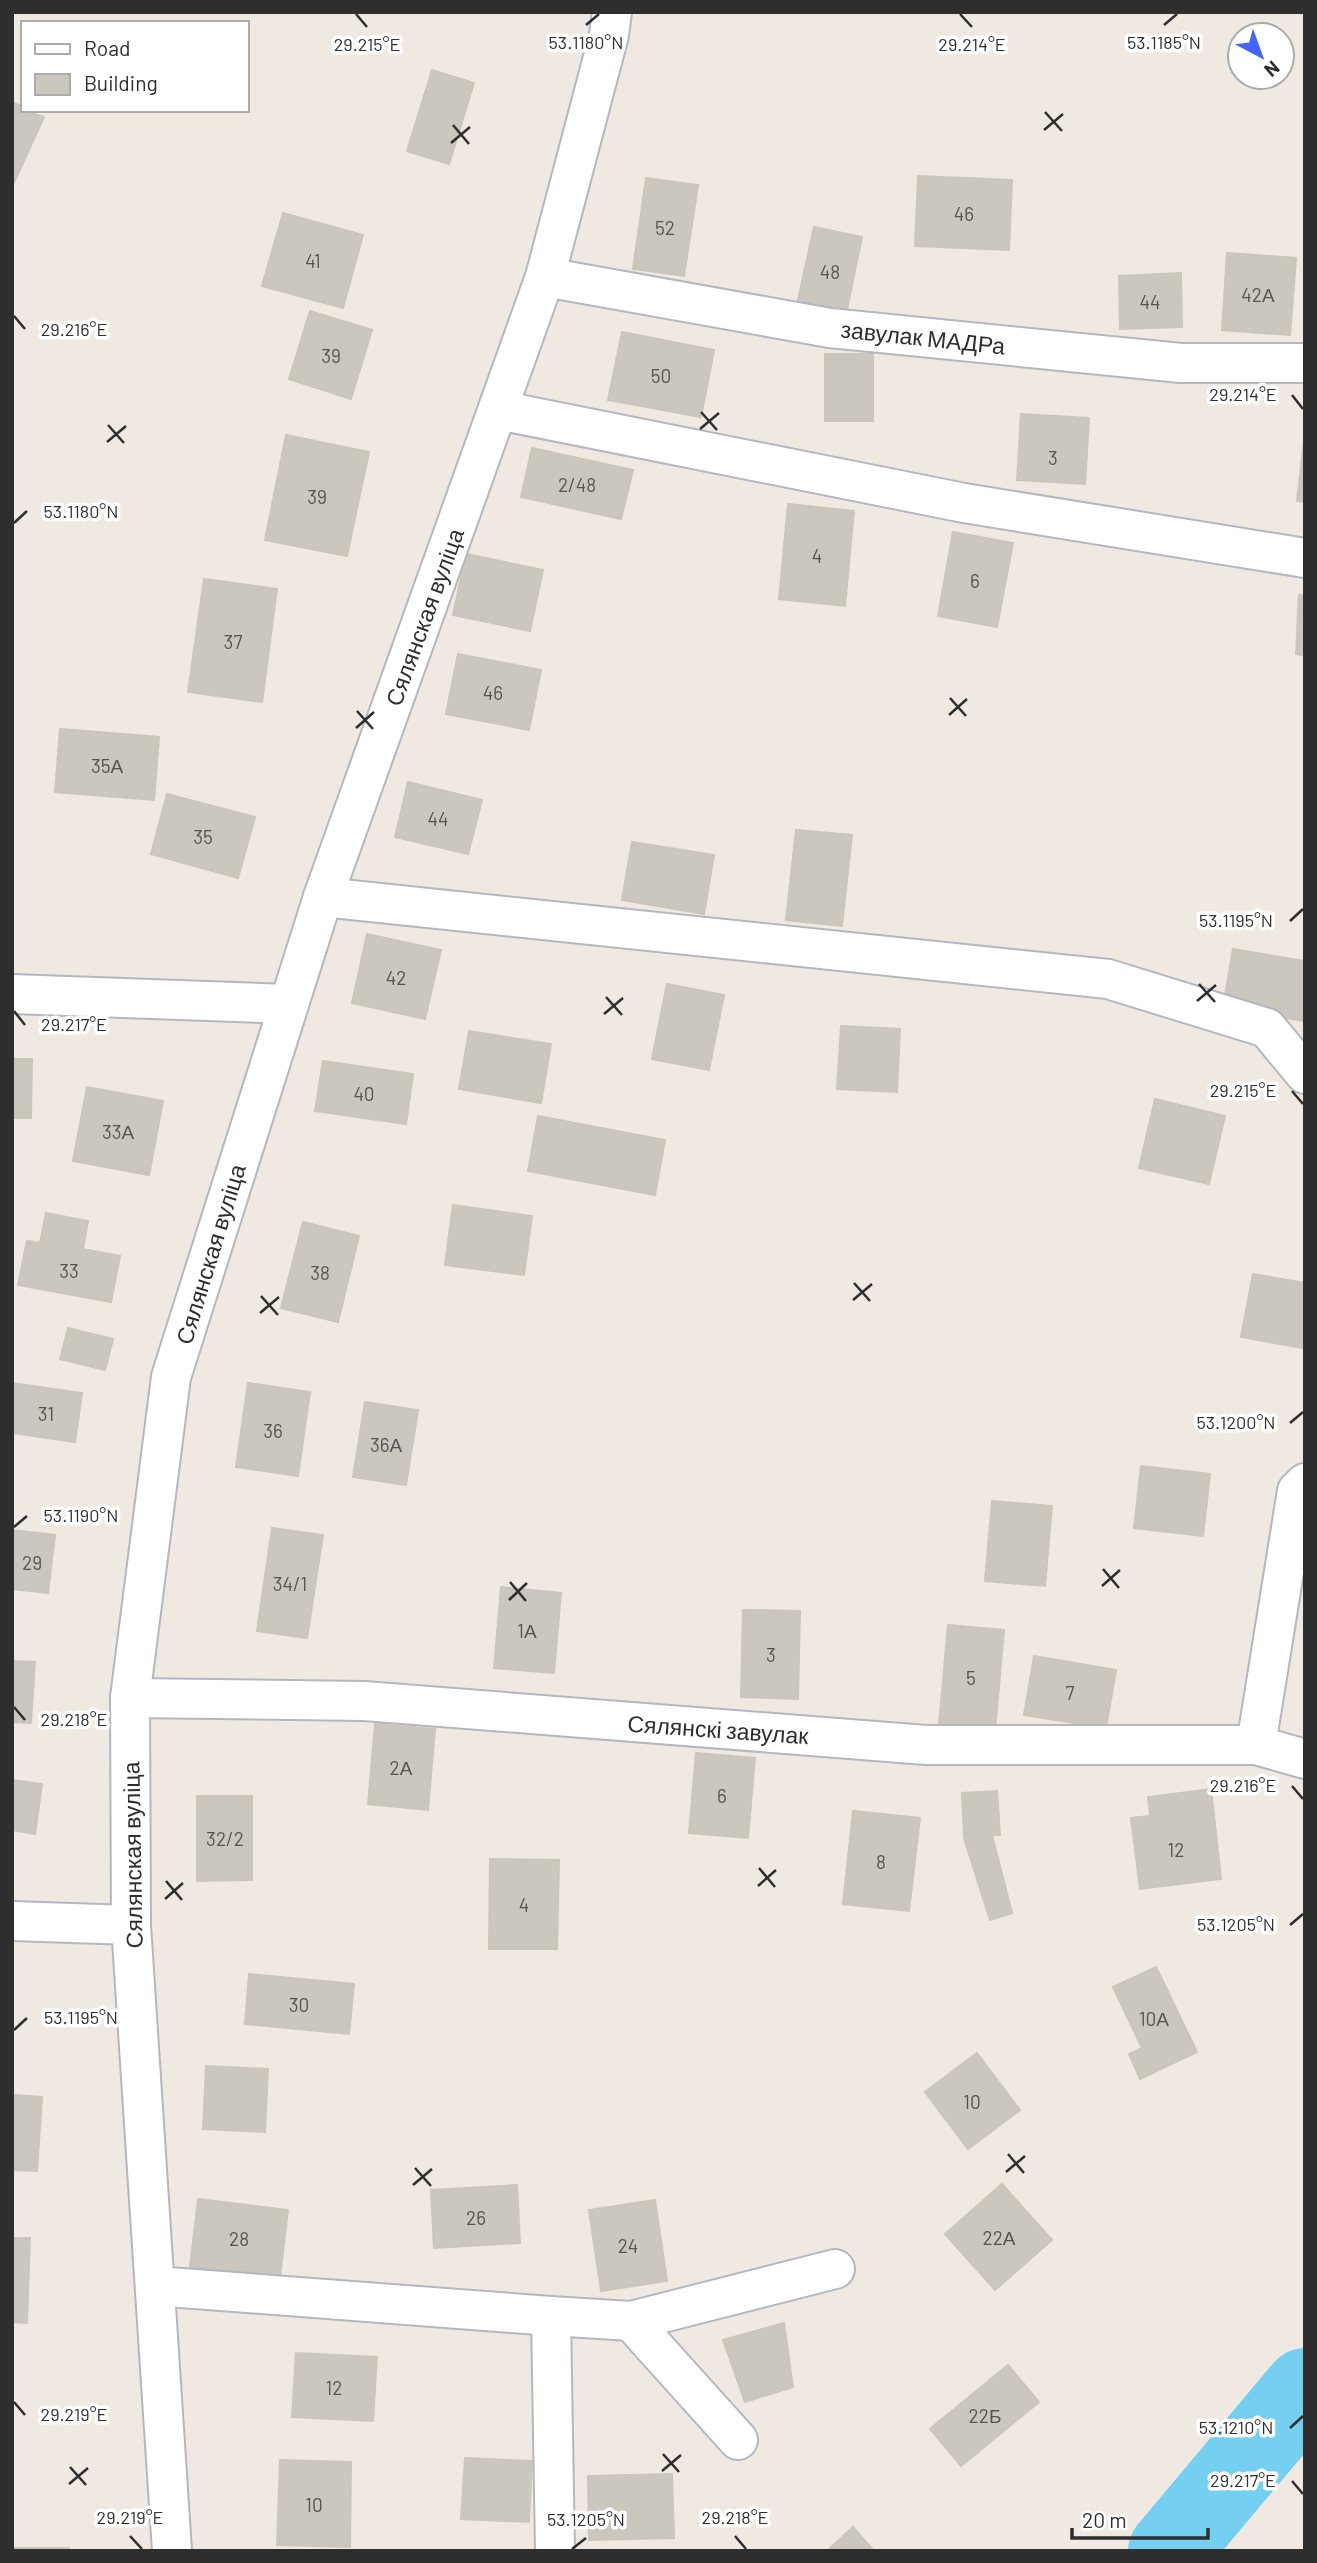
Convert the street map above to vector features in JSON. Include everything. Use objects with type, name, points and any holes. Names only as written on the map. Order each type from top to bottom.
[{"type":"street","name":"Сялянская вуліца","points":[[172,2551],[131,1925],[130,1698],[171,1377],[323,897],[545,276],[612,12]]},
{"type":"street","name":"завулак МАДРа","points":[[545,276],[830,328],[1181,362],[1305,363]]},
{"type":"street","points":[[498,410],[964,503],[1305,558]]},
{"type":"street","points":[[323,897],[1108,979],[1267,1028],[1305,1074]]},
{"type":"street","points":[[12,994],[288,1004]]},
{"type":"street","points":[[1256,1745],[1297,1491],[1305,1483]]},
{"type":"street","name":"Сялянскі завулак","points":[[130,1698],[364,1701],[926,1745],[1256,1745],[1305,1759]]},
{"type":"street","points":[[12,1921],[131,1925]]},
{"type":"street","points":[[155,2286],[631,2321],[835,2269]]},
{"type":"street","points":[[551,2316],[555,2551]]},
{"type":"street","points":[[631,2321],[738,2440]]},
{"type":"building","points":[[432,70],[474,83],[449,164],[407,151]]},
{"type":"building","points":[[12,102],[21,106],[21,112],[44,117],[12,187]]},
{"type":"building","points":[[918,176],[1012,180],[1009,250],[915,246]]},
{"type":"building","points":[[646,178],[698,185],[684,276],[633,269]]},
{"type":"building","points":[[283,213],[363,235],[343,308],[262,286]]},
{"type":"building","points":[[814,227],[862,237],[846,314],[797,304]]},
{"type":"building","points":[[1227,253],[1296,258],[1290,335],[1222,330]]},
{"type":"building","points":[[1181,273],[1182,327],[1120,329],[1119,276]]},
{"type":"building","points":[[310,311],[372,330],[351,399],[289,379]]},
{"type":"building","points":[[622,332],[714,350],[701,417],[608,400]]},
{"type":"building","points":[[825,354],[873,354],[873,421],[825,421]]},
{"type":"building","points":[[1021,414],[1089,418],[1085,484],[1017,480]]},
{"type":"building","points":[[1305,431],[1305,502],[1297,501]]},
{"type":"building","points":[[286,435],[369,452],[347,556],[265,540]]},
{"type":"building","points":[[532,448],[633,470],[621,519],[521,497]]},
{"type":"building","points":[[788,504],[854,511],[845,606],[779,599]]},
{"type":"building","points":[[953,532],[1013,543],[997,627],[938,616]]},
{"type":"building","points":[[466,554],[543,570],[530,631],[453,615]]},
{"type":"building","points":[[204,579],[277,589],[262,702],[188,692]]},
{"type":"building","points":[[1299,595],[1305,596],[1305,656],[1296,654]]},
{"type":"building","points":[[458,654],[541,670],[529,730],[446,714]]},
{"type":"building","points":[[60,729],[159,737],[154,800],[55,792]]},
{"type":"building","points":[[408,782],[482,800],[468,854],[395,837]]},
{"type":"building","points":[[167,794],[255,817],[238,878],[151,854]]},
{"type":"building","points":[[796,830],[852,835],[842,926],[786,920]]},
{"type":"building","points":[[632,842],[714,855],[704,914],[622,900]]},
{"type":"building","points":[[367,934],[441,950],[425,1019],[352,1003]]},
{"type":"building","points":[[1233,949],[1305,961],[1305,1021],[1223,1008]]},
{"type":"building","points":[[667,984],[724,995],[709,1070],[652,1059]]},
{"type":"building","points":[[841,1026],[900,1029],[897,1092],[837,1089]]},
{"type":"building","points":[[469,1031],[551,1044],[541,1103],[459,1089]]},
{"type":"building","points":[[12,1059],[32,1059],[31,1118],[12,1118]]},
{"type":"building","points":[[323,1061],[413,1074],[406,1124],[315,1111]]},
{"type":"building","points":[[87,1087],[163,1101],[149,1175],[73,1161]]},
{"type":"building","points":[[1155,1099],[1225,1116],[1209,1184],[1139,1168]]},
{"type":"building","points":[[538,1116],[665,1140],[655,1195],[528,1171]]},
{"type":"building","points":[[453,1205],[532,1216],[524,1275],[445,1265]]},
{"type":"building","points":[[46,1213],[88,1221],[83,1249],[120,1256],[111,1302],[18,1285],[27,1241],[40,1243]]},
{"type":"building","points":[[303,1222],[359,1236],[338,1322],[281,1308]]},
{"type":"building","points":[[1253,1274],[1305,1283],[1303,1348],[1241,1337]]},
{"type":"building","points":[[68,1328],[113,1339],[105,1370],[60,1359]]},
{"type":"building","points":[[12,1383],[82,1393],[75,1442],[12,1433]]},
{"type":"building","points":[[248,1383],[310,1392],[298,1476],[236,1467]]},
{"type":"building","points":[[365,1402],[418,1410],[406,1485],[353,1477]]},
{"type":"building","points":[[1141,1466],[1210,1474],[1203,1536],[1134,1528]]},
{"type":"building","points":[[992,1501],[1052,1506],[1045,1586],[985,1581]]},
{"type":"building","points":[[272,1528],[323,1535],[307,1638],[257,1631]]},
{"type":"building","points":[[12,1530],[55,1535],[48,1593],[12,1589]]},
{"type":"building","points":[[501,1587],[561,1593],[554,1673],[494,1668]]},
{"type":"building","points":[[743,1610],[800,1611],[798,1699],[741,1697]]},
{"type":"building","points":[[948,1625],[1004,1630],[995,1730],[939,1725]]},
{"type":"building","points":[[1034,1656],[1116,1670],[1106,1728],[1024,1715]]},
{"type":"building","points":[[12,1661],[35,1662],[31,1723],[12,1722]]},
{"type":"building","points":[[375,1724],[435,1729],[428,1810],[368,1804]]},
{"type":"building","points":[[696,1753],[755,1758],[748,1838],[689,1833]]},
{"type":"building","points":[[12,1780],[42,1784],[35,1834],[12,1830]]},
{"type":"building","points":[[1211,1789],[1221,1879],[1140,1889],[1131,1818],[1150,1816],[1148,1797]]},
{"type":"building","points":[[997,1791],[1000,1835],[992,1835],[1012,1913],[990,1920],[964,1838],[962,1793]]},
{"type":"building","points":[[197,1796],[252,1796],[252,1880],[197,1881]]},
{"type":"building","points":[[853,1811],[920,1818],[909,1911],[843,1904]]},
{"type":"building","points":[[490,1859],[559,1860],[557,1949],[489,1949]]},
{"type":"building","points":[[1156,1967],[1197,2052],[1140,2079],[1129,2054],[1142,2048],[1113,1987]]},
{"type":"building","points":[[249,1974],[354,1984],[349,2034],[245,2024]]},
{"type":"building","points":[[977,2053],[1020,2110],[968,2149],[925,2092]]},
{"type":"building","points":[[206,2066],[268,2069],[265,2132],[203,2129]]},
{"type":"building","points":[[12,2095],[42,2097],[37,2171],[12,2170]]},
{"type":"building","points":[[1002,2184],[1052,2240],[995,2290],[945,2234]]},
{"type":"building","points":[[517,2185],[520,2243],[434,2248],[431,2190]]},
{"type":"building","points":[[198,2199],[288,2210],[280,2277],[190,2267]]},
{"type":"building","points":[[655,2200],[667,2281],[601,2291],[589,2210]]},
{"type":"building","points":[[12,2238],[30,2238],[27,2323],[12,2322]]},
{"type":"building","points":[[784,2323],[793,2387],[745,2402],[723,2340]]},
{"type":"building","points":[[296,2353],[377,2357],[373,2421],[292,2417]]},
{"type":"building","points":[[1008,2365],[1039,2402],[961,2466],[930,2429]]},
{"type":"building","points":[[465,2458],[532,2461],[529,2522],[461,2519]]},
{"type":"building","points":[[280,2460],[351,2462],[350,2547],[277,2545]]},
{"type":"building","points":[[672,2474],[674,2538],[589,2540],[588,2476]]},
{"type":"building","points":[[853,2527],[874,2551],[827,2551]]},
{"type":"building","points":[[12,2548],[69,2548],[69,2551],[12,2551]]},
{"type":"waterway","points":[[1169,2551],[1305,2389]]}]
